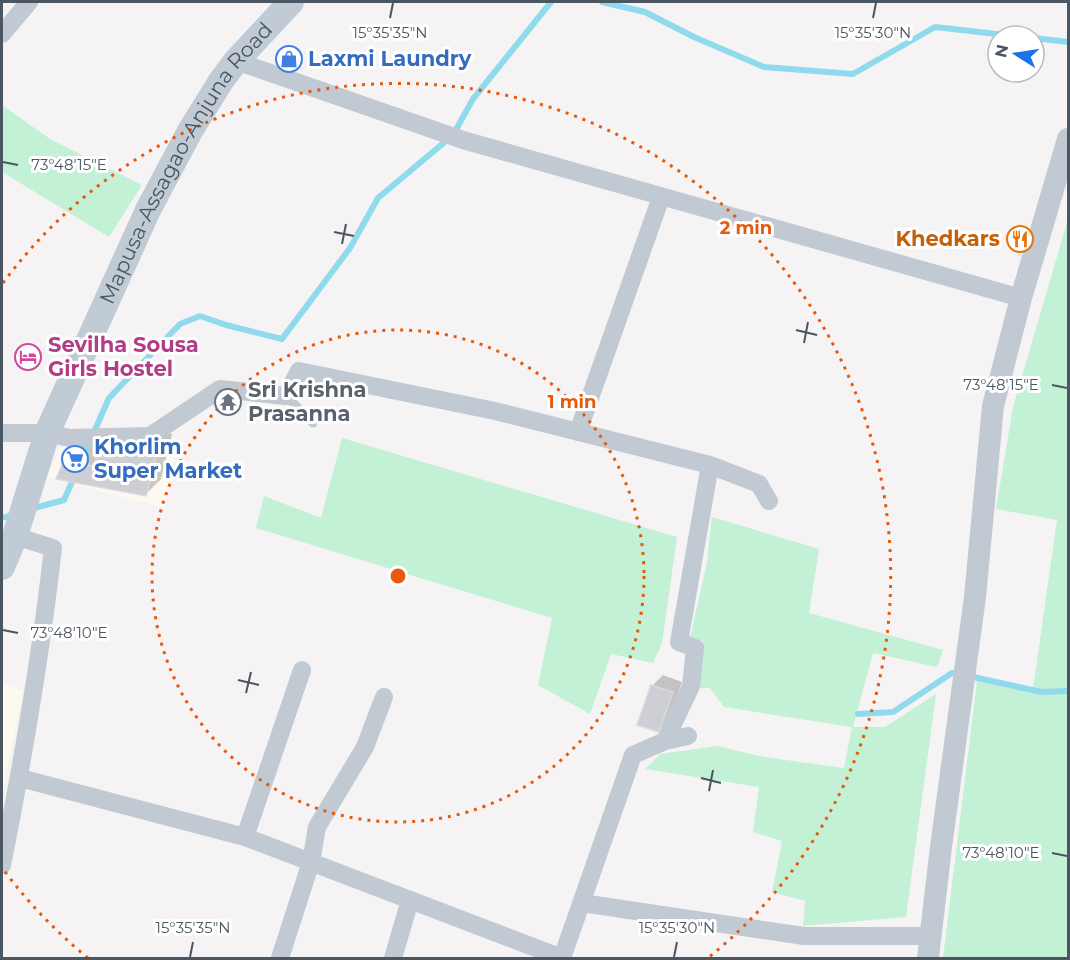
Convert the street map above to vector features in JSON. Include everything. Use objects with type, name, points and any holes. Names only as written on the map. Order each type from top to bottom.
[{"type":"main road","name":"Mapusa-Assagao-Anjuna Road","points":[[2,567],[15,536],[47,433],[148,210],[206,103],[236,61],[291,2]]},
{"type":"street","points":[[2,33],[29,2]]},
{"type":"street","points":[[236,61],[463,140],[1021,298]]},
{"type":"street","points":[[928,958],[975,597],[993,406],[1021,298],[1068,139]]},
{"type":"street","points":[[578,432],[661,197]]},
{"type":"street","points":[[2,433],[47,433],[70,438],[150,436],[220,389],[286,396],[299,371],[495,411],[710,465],[759,484],[769,501]]},
{"type":"street","points":[[665,741],[691,686],[695,648],[679,642],[710,465]]},
{"type":"street","points":[[2,865],[20,778],[47,603],[53,548],[15,536]]},
{"type":"street","points":[[244,837],[302,670]]},
{"type":"street","points":[[280,958],[311,862],[317,827],[365,747],[384,697]]},
{"type":"street","points":[[20,778],[244,837],[562,958],[633,755],[665,741],[688,736]]},
{"type":"street","points":[[393,958],[410,900]]},
{"type":"street","points":[[582,903],[804,936],[931,936]]},
{"type":"lane","points":[[286,396],[313,423]]},
{"type":"shaded area","points":[[131,440],[176,448],[164,508],[48,477],[60,448]]},
{"type":"shaded area","points":[[2,682],[23,691],[2,795]]},
{"type":"green space","points":[[2,105],[50,139],[142,185],[109,237],[2,172]]},
{"type":"green space","points":[[1068,219],[1068,958],[943,958],[977,681],[1033,689],[1057,520],[996,509],[1013,407]]},
{"type":"green space","points":[[342,438],[677,537],[662,643],[653,663],[611,654],[590,714],[538,685],[552,618],[256,528],[264,496],[321,518]]},
{"type":"green space","points":[[712,517],[819,549],[809,613],[943,650],[937,667],[873,653],[853,727],[885,727],[936,694],[906,917],[803,926],[805,901],[772,892],[782,841],[753,832],[759,787],[645,769],[660,754],[717,746],[764,757],[844,768],[852,727],[724,707],[710,688],[697,688],[703,641],[690,638],[707,563]]},
{"type":"building","points":[[126,445],[158,449],[146,496],[56,479],[65,458],[95,467],[96,456],[117,459]]},
{"type":"building","points":[[651,685],[673,692],[659,732],[637,725]]},
{"type":"waterway","points":[[31,509],[64,500],[109,398],[180,324],[200,316],[282,339],[350,248],[378,198],[453,135],[473,99],[551,2]]},
{"type":"waterway","points":[[602,2],[645,12],[694,37],[764,67],[853,74],[935,27],[986,33]]},
{"type":"waterway","points":[[1046,39],[1068,42]]},
{"type":"waterway","points":[[2,518],[15,514]]},
{"type":"waterway","points":[[858,714],[893,712],[952,673],[959,674]]},
{"type":"waterway","points":[[969,676],[1041,692],[1068,691]]},
{"type":"place","name":"Laxmi Laundry","points":[[289,59]]},
{"type":"place","name":"Khedkars","points":[[1020,239]]},
{"type":"place","name":"Sevilha Sousa Girls Hostel","points":[[28,357]]},
{"type":"place","name":"Sri Krishna Prasanna","points":[[228,402]]},
{"type":"place","name":"Khorlim Super Market","points":[[75,459]]}]
